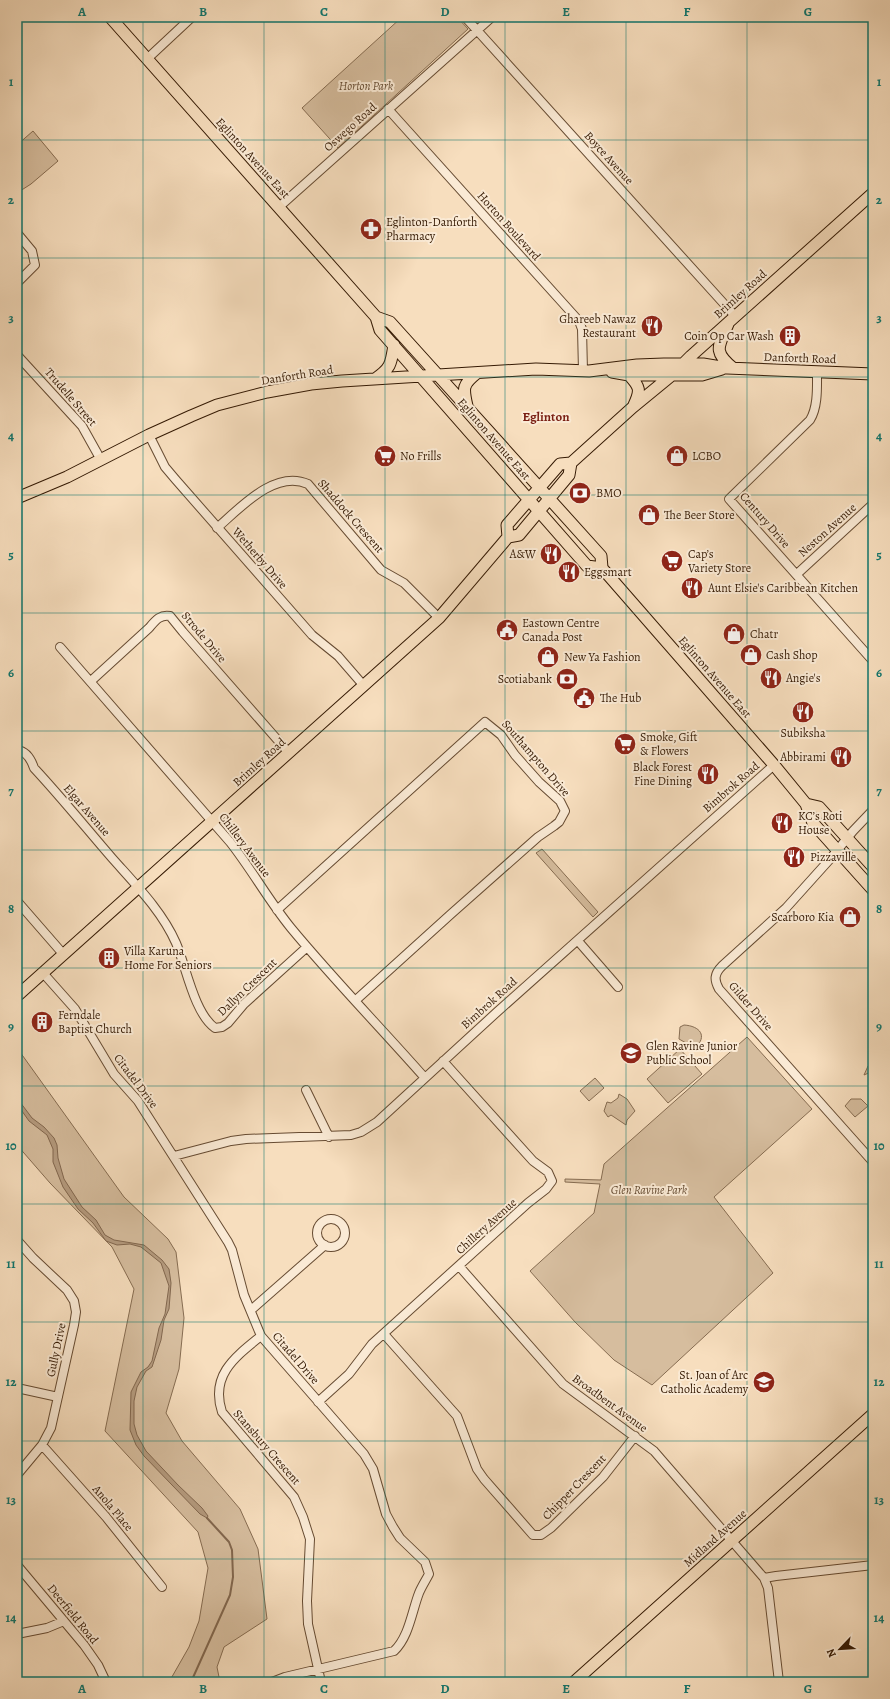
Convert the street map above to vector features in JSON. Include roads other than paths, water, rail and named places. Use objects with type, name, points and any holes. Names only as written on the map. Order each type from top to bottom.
[{"type":"main road","name":"Eglinton Avenue East","points":[[110,17],[376,317],[380,330],[588,566],[602,568]]},
{"type":"main road","name":"Brimley Road","points":[[508,537],[507,525],[560,464],[571,463],[633,407],[672,375],[682,364],[873,194]]},
{"type":"main road","name":"Eglinton Avenue East","points":[[376,317],[390,322],[601,556],[602,568],[774,765],[806,804],[813,823],[873,890]]},
{"type":"main road","points":[[730,368],[722,359],[719,353],[719,346],[732,319]]},
{"type":"main road","points":[[374,379],[387,370],[392,361],[394,345]]},
{"type":"main road","name":"Danforth Road","points":[[17,498],[67,477],[149,435],[191,416],[240,398],[311,384],[536,369],[583,371],[636,365],[682,364],[703,364],[730,368],[873,374]]},
{"type":"main road","name":"Danforth Road","points":[[602,370],[629,374],[702,375],[730,368]]},
{"type":"main road","points":[[468,408],[464,388],[467,382],[477,373]]},
{"type":"main road","points":[[629,374],[638,385],[639,394],[633,407]]},
{"type":"main road","name":"Brimley Road","points":[[17,996],[439,618],[508,537],[519,535],[569,475],[571,463]]},
{"type":"main road","name":"Eglinton Avenue East","points":[[806,804],[819,807],[873,867]]},
{"type":"main road","name":"Midland Avenue","points":[[574,1682],[873,1414]]},
{"type":"street","points":[[147,59],[192,17]]},
{"type":"street","name":"Boyce Avenue","points":[[465,17],[732,319]]},
{"type":"street","name":"Oswego Road","points":[[279,207],[492,17]]},
{"type":"street","name":"Horton Boulevard","points":[[388,109],[579,321],[582,329],[583,371]]},
{"type":"street","points":[[17,233],[32,251],[35,265],[17,283]]},
{"type":"street","name":"Trudelle Street","points":[[17,355],[82,426],[101,460]]},
{"type":"street","name":"Century Drive","points":[[817,372],[814,414],[810,420],[729,499],[873,661]]},
{"type":"street","name":"Wetherby Drive","points":[[149,435],[165,467],[217,528],[312,635],[338,656],[364,686]]},
{"type":"street","name":"Shaddock Crescent","points":[[217,528],[256,495],[270,487],[286,480],[295,479],[301,481],[308,484],[381,570],[404,583],[439,618]]},
{"type":"street","name":"Neston Avenue","points":[[797,574],[873,504]]},
{"type":"street","name":"Strode Drive","points":[[91,681],[155,621],[162,616],[170,616],[289,753]]},
{"type":"street","name":"Chillery Avenue","points":[[60,647],[91,681],[247,864],[277,910],[307,947],[425,1078]]},
{"type":"street","name":"Southampton Drive","points":[[277,910],[485,722],[501,735],[515,755],[539,782],[560,801],[565,811],[559,822],[538,837],[356,1000]]},
{"type":"street","name":"Elgar Avenue","points":[[17,750],[25,752],[29,756],[34,768],[138,888]]},
{"type":"street","name":"Bimbrok Road","points":[[174,1156],[238,1140],[351,1135],[361,1132],[377,1122],[443,1061],[774,765]]},
{"type":"street","points":[[837,851],[873,810]]},
{"type":"street","name":"Gilder Drive","points":[[837,851],[786,908],[722,966],[716,973],[715,982],[722,992],[873,1162]]},
{"type":"street","name":"Dallyn Crescent","points":[[138,888],[169,928],[177,944],[191,988],[204,1016],[215,1028],[222,1027],[228,1023],[248,1000],[307,947]]},
{"type":"street","points":[[17,901],[64,955]]},
{"type":"street","points":[[578,941],[618,987]]},
{"type":"street","name":"Citadel Drive","points":[[43,973],[75,1009],[107,1063],[138,1101],[232,1250],[240,1280],[261,1336],[364,1454],[373,1469],[386,1514],[393,1527],[400,1538],[425,1562],[429,1574],[419,1594],[399,1646],[389,1653],[285,1677],[272,1682]]},
{"type":"street","name":"Chillery Avenue","points":[[318,1402],[349,1374],[372,1344],[528,1203],[546,1189],[552,1181],[548,1172],[533,1162],[443,1061]]},
{"type":"street","points":[[306,1090],[329,1137]]},
{"type":"street","name":"Gully Drive","points":[[17,1240],[33,1258],[67,1290],[74,1301],[76,1312],[51,1428],[42,1445],[17,1475]]},
{"type":"street","points":[[251,1310],[325,1245]]},
{"type":"street","name":"Broadbent Avenue","points":[[459,1266],[563,1384],[654,1451],[764,1578]]},
{"type":"street","name":"Chipper Crescent","points":[[384,1334],[457,1416],[478,1469],[484,1479],[533,1535],[541,1535],[551,1528],[603,1477],[635,1436]]},
{"type":"street","name":"Stansbury Crescent","points":[[261,1336],[236,1358],[224,1372],[218,1385],[219,1405],[222,1412],[294,1497],[303,1517],[310,1540],[308,1624],[321,1682]]},
{"type":"street","points":[[17,1388],[58,1397]]},
{"type":"street","name":"Anola Place","points":[[42,1445],[106,1517],[162,1588]]},
{"type":"street","name":"Deerfield Road","points":[[17,1565],[88,1650],[98,1665],[106,1682]]},
{"type":"street","points":[[779,1682],[768,1588],[764,1578],[873,1565]]},
{"type":"street","points":[[17,1634],[47,1628],[64,1621]]},
{"type":"waterway","points":[[191,1682],[230,1595],[233,1577],[232,1550],[229,1542],[207,1518]]},
{"type":"place","name":"Eglinton-Danforth Pharmacy","points":[[371,229]]},
{"type":"place","name":"Ghareeb Nawaz Restaurant","points":[[652,326]]},
{"type":"place","name":"Coin Op Car Wash","points":[[790,336]]},
{"type":"place","name":"No Frills","points":[[385,456]]},
{"type":"place","name":"LCBO","points":[[677,456]]},
{"type":"place","name":"BMO","points":[[580,493]]},
{"type":"place","name":"The Beer Store","points":[[649,515]]},
{"type":"place","name":"A&W","points":[[551,554]]},
{"type":"place","name":"Cap’s Variety Store","points":[[672,561]]},
{"type":"place","name":"Eggsmart","points":[[569,572]]},
{"type":"place","name":"Aunt Elsie's Caribbean Kitchen","points":[[692,588]]},
{"type":"place","name":"Eastown Centre Canada Post","points":[[507,630]]},
{"type":"place","name":"Chatr","points":[[734,634]]},
{"type":"place","name":"Cash Shop","points":[[751,655]]},
{"type":"place","name":"New Ya Fashion","points":[[548,657]]},
{"type":"place","name":"Angie's","points":[[771,678]]},
{"type":"place","name":"Scotiabank","points":[[567,679]]},
{"type":"place","name":"The Hub","points":[[584,698]]},
{"type":"place","name":"Subiksha","points":[[803,712]]},
{"type":"place","name":"Smoke, Gift & Flowers","points":[[625,744]]},
{"type":"place","name":"Abbirami","points":[[841,757]]},
{"type":"place","name":"Black Forest Fine Dining","points":[[708,774]]},
{"type":"place","name":"KC’s Roti House","points":[[782,823]]},
{"type":"place","name":"Pizzaville","points":[[794,857]]},
{"type":"place","name":"Scarboro Kia","points":[[850,917]]},
{"type":"place","name":"Villa Karuna Home For Seniors","points":[[109,958]]},
{"type":"place","name":"Ferndale Baptist Church","points":[[42,1022]]},
{"type":"place","name":"Glen Ravine Junior Public School","points":[[631,1053]]},
{"type":"place","name":"St. Joan of Arc Catholic Academy","points":[[764,1382]]},
{"type":"district","name":"Eglinton","points":[[546,416]]},
{"type":"park label","name":"Horton Park","points":[[366,86]]},
{"type":"park label","name":"Glen Ravine Park","points":[[649,1190]]}]
